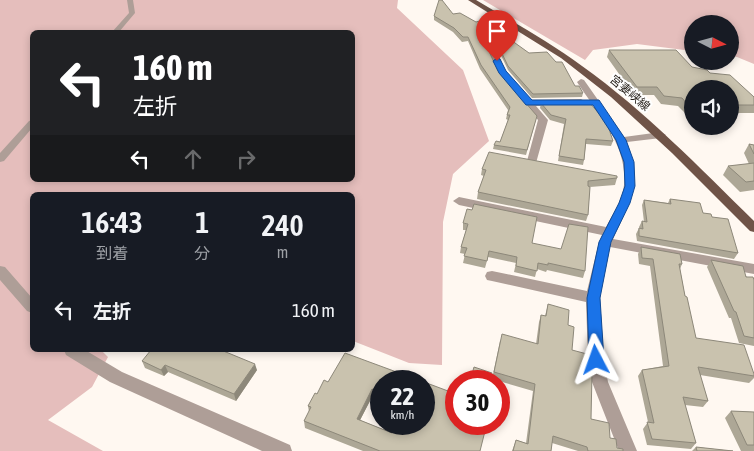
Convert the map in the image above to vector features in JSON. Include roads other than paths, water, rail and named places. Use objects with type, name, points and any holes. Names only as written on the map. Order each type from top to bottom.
[{"type":"main road","name":"宮妻峡線","points":[[471,0],[537,39],[592,77],[662,135],[754,228]]},
{"type":"street","points":[[116,30],[132,13],[130,0]]},
{"type":"street","points":[[492,50],[502,72],[543,120],[532,161]]},
{"type":"street","points":[[581,82],[621,140],[629,162],[624,178],[630,186],[624,203],[606,237],[593,298],[596,360],[600,382],[628,451]]},
{"type":"street","points":[[529,103],[596,102]]},
{"type":"street","points":[[0,159],[30,125]]},
{"type":"street","points":[[621,140],[662,135]]},
{"type":"street","points":[[459,201],[606,237],[754,269]]},
{"type":"street","points":[[0,272],[30,305]]},
{"type":"street","points":[[492,276],[593,298]]},
{"type":"street","points":[[75,352],[116,377],[283,451]]}]
